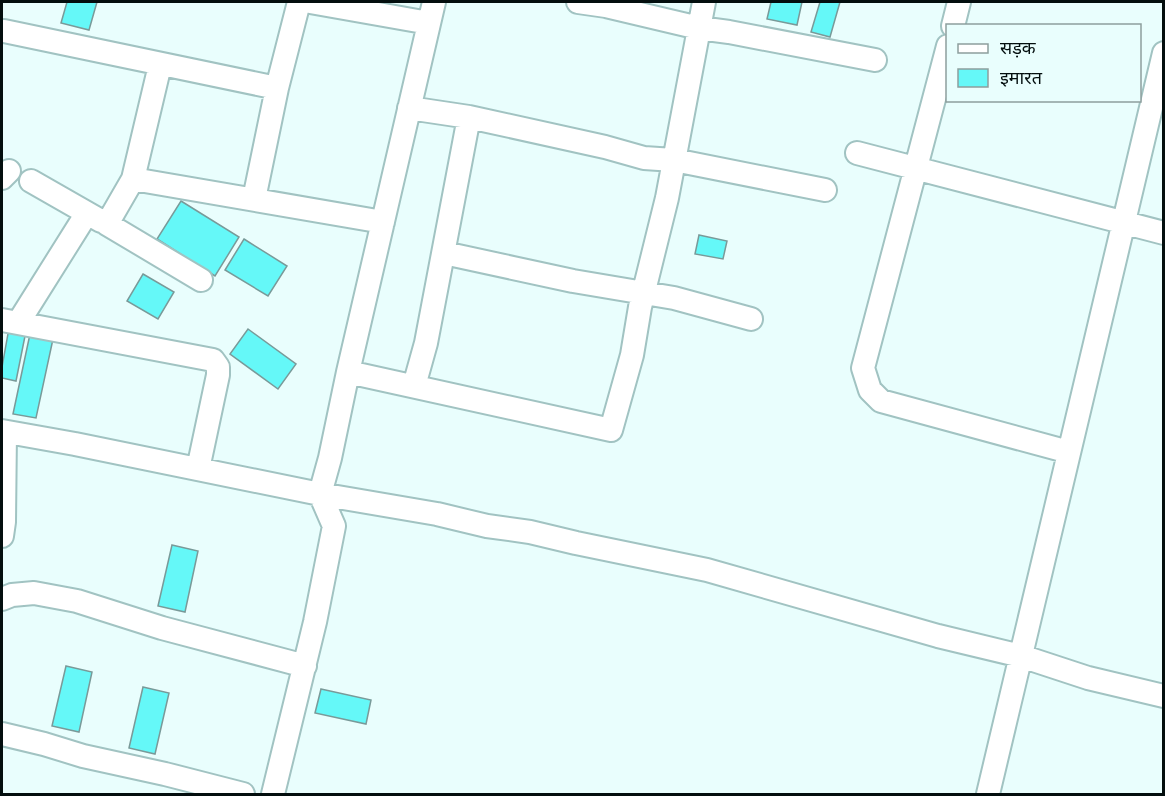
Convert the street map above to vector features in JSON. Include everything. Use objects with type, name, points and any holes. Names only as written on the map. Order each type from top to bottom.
[{"type":"street","points":[[254,200],[299,2]]},
{"type":"street","points":[[273,795],[305,666],[334,526],[320,494],[431,12],[309,2]]},
{"type":"street","points":[[578,2],[606,6],[699,28],[876,60]]},
{"type":"street","points":[[348,372],[611,430],[632,355],[643,294],[674,160],[704,2]]},
{"type":"street","points":[[954,24],[959,2]]},
{"type":"street","points":[[4,31],[278,88]]},
{"type":"street","points":[[946,53],[863,368],[870,390],[881,401],[1069,452]]},
{"type":"street","points":[[988,795],[1123,223],[1148,77],[1164,53]]},
{"type":"street","points":[[107,224],[134,179],[160,65]]},
{"type":"street","points":[[409,108],[469,117],[644,158],[674,160],[825,190]]},
{"type":"street","points":[[414,386],[426,343],[469,117]]},
{"type":"street","points":[[857,153],[1164,233]]},
{"type":"street","points":[[134,179],[383,222]]},
{"type":"street","points":[[31,181],[201,280]]},
{"type":"street","points":[[87,213],[10,321],[213,360],[218,367],[218,375],[198,469]]},
{"type":"street","points":[[444,253],[573,281],[674,298],[751,319]]},
{"type":"street","points":[[2,536],[4,522],[3,431],[320,494],[437,513],[487,526],[530,532],[707,570],[938,636],[1021,656],[1088,678],[1164,696]]},
{"type":"street","points":[[2,600],[12,595],[34,593],[77,601],[162,628],[305,666]]},
{"type":"street","points":[[2,734],[243,795]]},
{"type":"building","points":[[67,2],[97,2],[89,30],[61,23]]},
{"type":"building","points":[[771,2],[802,2],[797,25],[767,19]]},
{"type":"building","points":[[820,2],[840,2],[830,37],[811,32]]},
{"type":"building","points":[[181,201],[239,237],[215,276],[157,239]]},
{"type":"building","points":[[699,235],[727,241],[723,259],[695,254]]},
{"type":"building","points":[[244,239],[287,266],[268,296],[225,270]]},
{"type":"building","points":[[143,274],[174,292],[158,319],[127,301]]},
{"type":"building","points":[[9,328],[26,331],[16,381],[2,378]]},
{"type":"building","points":[[248,329],[296,364],[278,389],[230,354]]},
{"type":"building","points":[[30,334],[53,339],[36,418],[13,414]]},
{"type":"building","points":[[172,545],[198,551],[185,612],[158,606]]},
{"type":"building","points":[[66,666],[92,672],[79,732],[52,726]]},
{"type":"building","points":[[143,687],[169,693],[155,754],[129,748]]},
{"type":"building","points":[[321,689],[371,700],[366,724],[315,713]]}]
